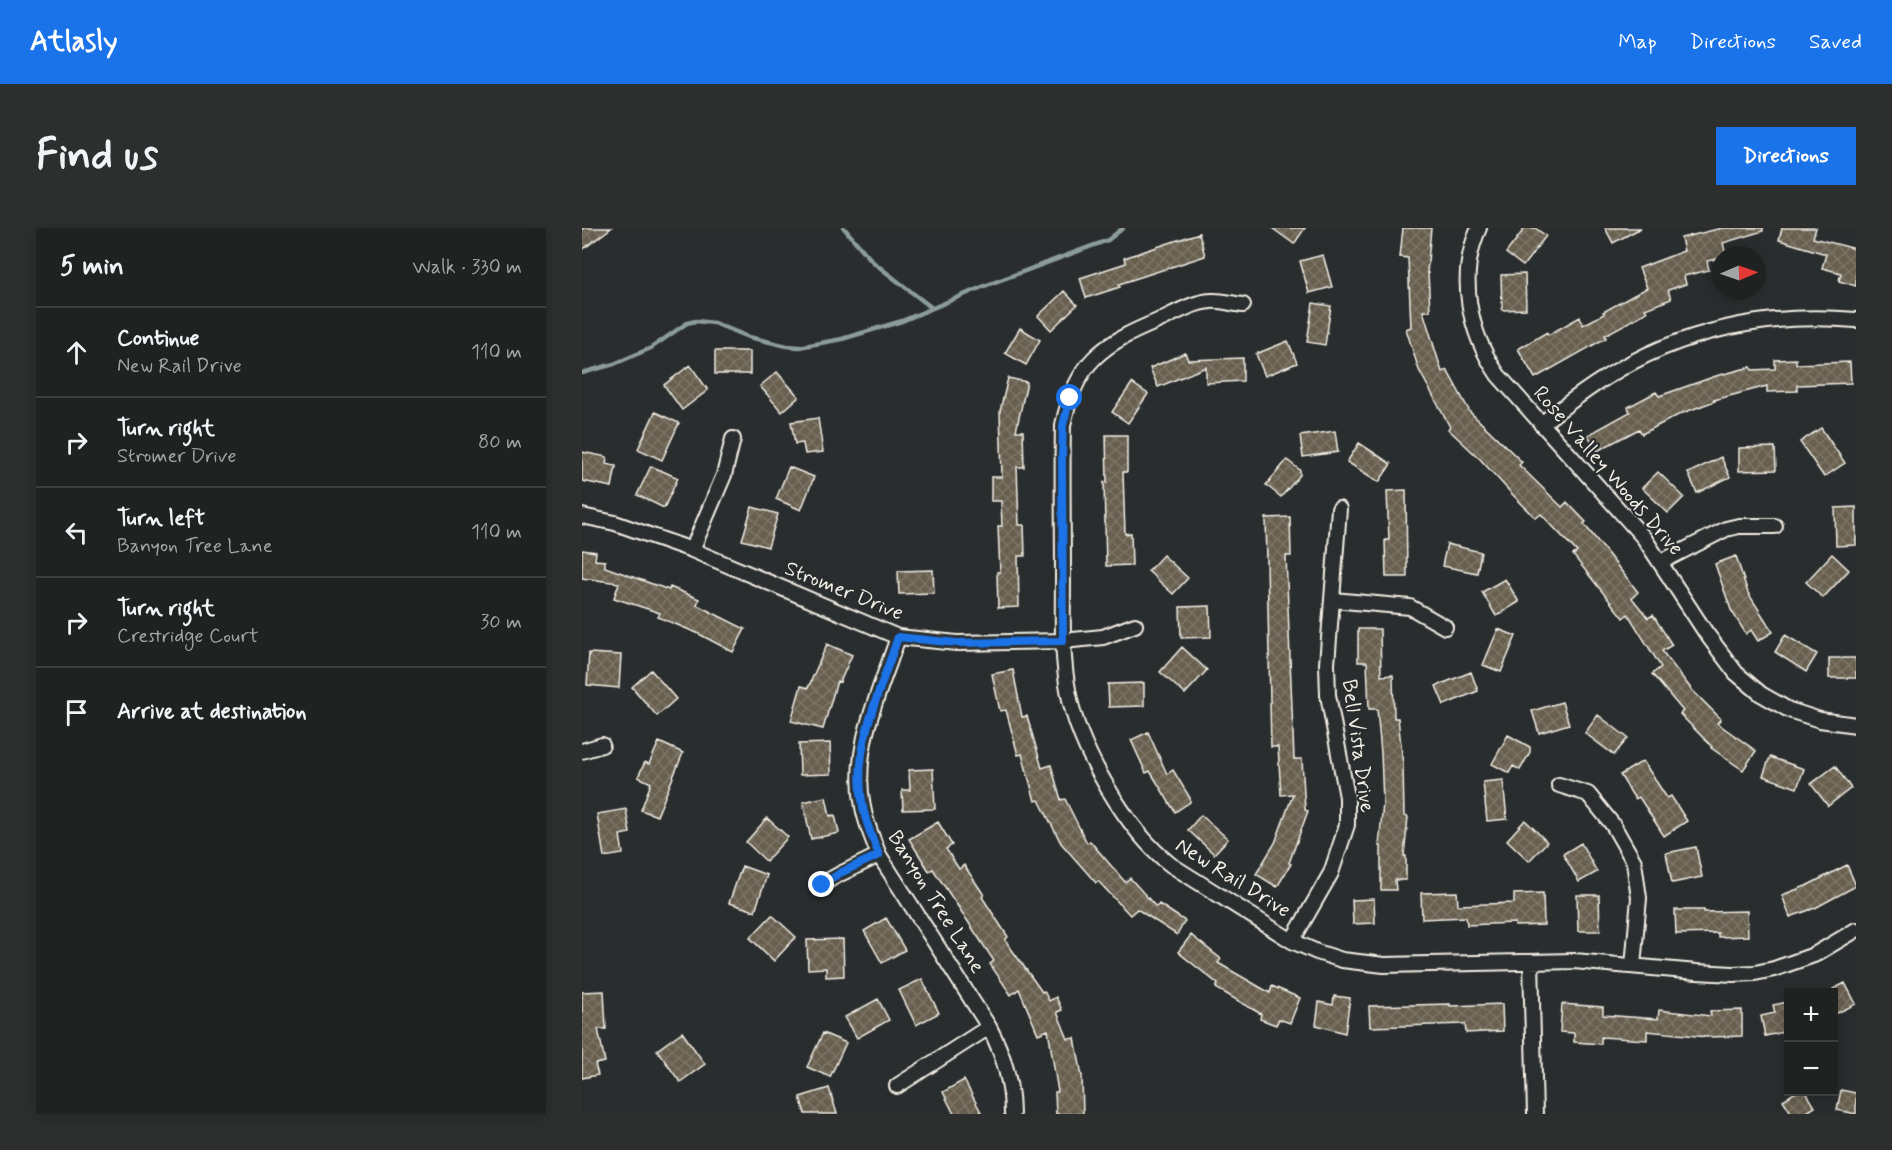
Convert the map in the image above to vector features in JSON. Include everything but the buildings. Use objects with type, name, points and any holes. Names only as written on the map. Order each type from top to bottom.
[{"type":"street","name":"Rose Valley Woods Drive","points":[[1479,228],[1471,250],[1468,298],[1475,332],[1487,360],[1498,375],[1644,538],[1723,658],[1748,685],[1774,702],[1803,716],[1856,725]]},
{"type":"street","name":"New Rail Drive","points":[[1243,305],[1210,301],[1126,334],[1100,352],[1089,364],[1070,398],[1063,425],[1063,641],[1069,695],[1077,724],[1107,785],[1138,833],[1157,855],[1292,941],[1342,960],[1384,965],[1574,961],[1715,973],[1755,973],[1814,955],[1856,930]]},
{"type":"street","points":[[1541,424],[1586,390],[1627,365],[1702,334],[1740,324],[1794,317],[1856,320]]},
{"type":"street","points":[[692,550],[724,475],[733,440]]},
{"type":"street","name":"Bell Vista Drive","points":[[1292,941],[1331,873],[1347,825],[1347,797],[1328,695],[1327,664],[1339,509]]},
{"type":"street","name":"Stromer Drive","points":[[582,516],[615,523],[692,550],[898,637],[957,643],[1063,641],[1103,637],[1135,625]]},
{"type":"street","points":[[1661,562],[1726,529],[1740,526],[1775,526]]},
{"type":"street","points":[[1333,600],[1410,607],[1445,627]]},
{"type":"street","name":"Banyon Tree Lane","points":[[898,637],[869,718],[861,760],[862,806],[868,829],[879,855],[989,1027],[1006,1064],[1012,1114]]},
{"type":"street","points":[[582,751],[602,745]]},
{"type":"street","points":[[1559,785],[1588,794],[1613,825],[1634,862],[1639,898],[1633,966]]},
{"type":"street","points":[[822,885],[840,873],[879,855]]},
{"type":"street","points":[[1532,962],[1535,1114]]},
{"type":"street","points":[[897,1086],[989,1027]]},
{"type":"waterway","points":[[844,228],[873,262],[932,308]]},
{"type":"waterway","points":[[582,373],[614,364],[651,348],[687,323],[696,321],[714,323],[749,337],[787,346],[799,347],[842,339],[902,321],[987,285],[1108,240],[1123,228]]},
{"type":"route","points":[[822,885],[840,873],[879,855],[868,829],[862,806],[861,760],[869,718],[898,637],[957,643],[1063,641],[1062,454],[1063,425],[1070,398]]}]
